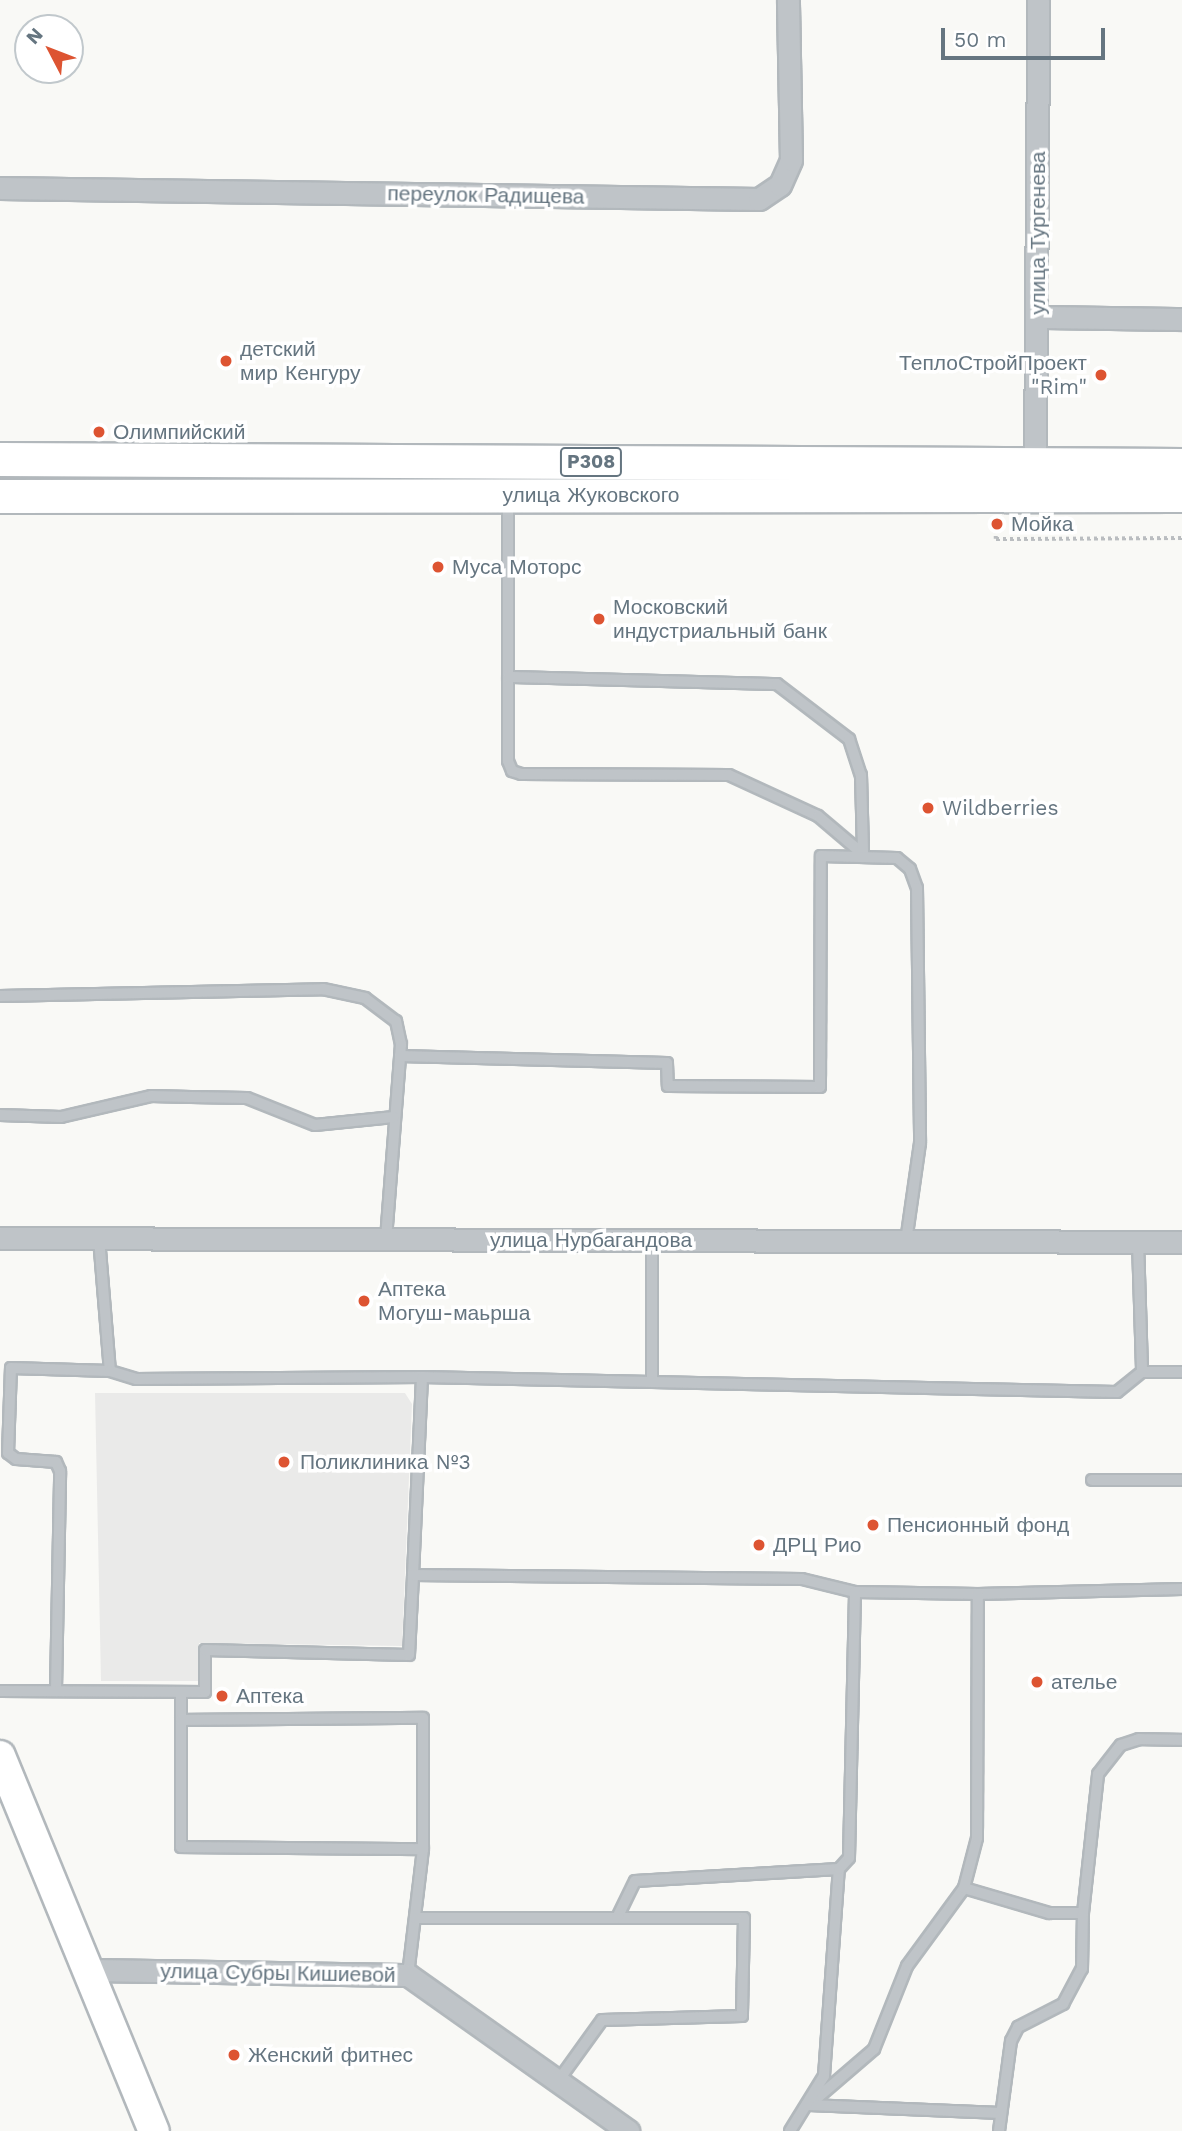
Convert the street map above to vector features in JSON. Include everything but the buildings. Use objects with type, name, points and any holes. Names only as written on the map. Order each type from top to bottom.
[{"type":"main road","name":"P308","points":[[0,459],[1182,465]]},
{"type":"main road","name":"улица Жуковского","points":[[0,496],[1182,495]]},
{"type":"street","name":"переулок Радищева","points":[[0,188],[759,199],[780,185],[791,160],[788,0]]},
{"type":"street","name":"улица Тургенева","points":[[1035,465],[1038,0]]},
{"type":"street","points":[[1038,317],[1182,319]]},
{"type":"street","name":"улица Нурбагандова","points":[[0,1238],[1182,1242]]},
{"type":"street","points":[[0,1756],[154,2131]]},
{"type":"street","name":"улица Субры Кишиевой","points":[[88,1970],[408,1975],[628,2131]]},
{"type":"lane","points":[[508,495],[508,761],[516,774],[729,775],[818,816],[863,854]]},
{"type":"lane","points":[[508,677],[777,684],[849,739],[861,775],[863,854]]},
{"type":"lane","points":[[400,1056],[667,1063],[668,1086],[820,1087],[821,856],[863,854],[897,858],[911,869],[917,888],[920,1143],[906,1241]]},
{"type":"lane","points":[[0,996],[323,989],[365,998],[396,1021],[400,1056],[386,1239]]},
{"type":"lane","points":[[0,1115],[61,1117],[165,1096],[247,1098],[315,1125],[394,1117]]},
{"type":"lane","points":[[99,1238],[110,1371]]},
{"type":"lane","points":[[652,1240],[652,1382]]},
{"type":"lane","points":[[1138,1242],[1142,1371]]},
{"type":"lane","points":[[55,1689],[60,1471],[56,1462],[16,1458],[8,1453],[11,1368],[110,1371],[136,1379],[422,1377],[1117,1392],[1142,1371],[1182,1372]]},
{"type":"lane","points":[[0,1691],[55,1689],[205,1692],[205,1650],[409,1655],[422,1377]]},
{"type":"lane","points":[[1093,1480],[1182,1480]]},
{"type":"lane","points":[[413,1576],[802,1579],[855,1592],[978,1594],[1182,1589]]},
{"type":"lane","points":[[790,2131],[809,2105],[824,2076],[839,1869],[849,1858],[855,1592]]},
{"type":"lane","points":[[809,2105],[874,2049],[907,1966],[964,1888],[977,1838],[978,1594]]},
{"type":"lane","points":[[181,1692],[181,1847],[423,1849]]},
{"type":"lane","points":[[181,1720],[423,1718],[423,1849],[408,1975]]},
{"type":"lane","points":[[999,2131],[1011,2041],[1018,2027],[1063,2004],[1073,1992],[1082,1969],[1083,1913],[1094,1794],[1107,1758],[1139,1739],[1182,1740]]},
{"type":"lane","points":[[617,1918],[635,1881],[839,1869]]},
{"type":"lane","points":[[964,1888],[1038,1911],[1083,1913]]},
{"type":"lane","points":[[415,1918],[744,1919],[742,2015],[602,2020],[558,2081]]},
{"type":"lane","points":[[809,2105],[1001,2113]]},
{"type":"shaded area","points":[[95,1393],[405,1393],[412,1404],[402,1646],[199,1643],[199,1681],[101,1681]]},
{"type":"place","name":"детский мир Кенгуру","points":[[226,361]]},
{"type":"place","name":"ТеплоСтройПроект \"Rim\"","points":[[1101,375]]},
{"type":"place","name":"Олимпийский","points":[[99,432]]},
{"type":"place","name":"Мойка","points":[[997,524]]},
{"type":"place","name":"Муса Моторс","points":[[438,567]]},
{"type":"place","name":"Московский индустриальный банк","points":[[599,619]]},
{"type":"place","name":"Wildberries","points":[[928,808]]},
{"type":"place","name":"Аптека Могуш-маьрша","points":[[364,1301]]},
{"type":"place","name":"Поликлиника №3","points":[[284,1462]]},
{"type":"place","name":"Пенсионный фонд","points":[[873,1525]]},
{"type":"place","name":"ДРЦ Рио","points":[[759,1545]]},
{"type":"place","name":"ателье","points":[[1037,1682]]},
{"type":"place","name":"Аптека","points":[[222,1696]]},
{"type":"place","name":"Женский фитнес","points":[[234,2055]]}]
